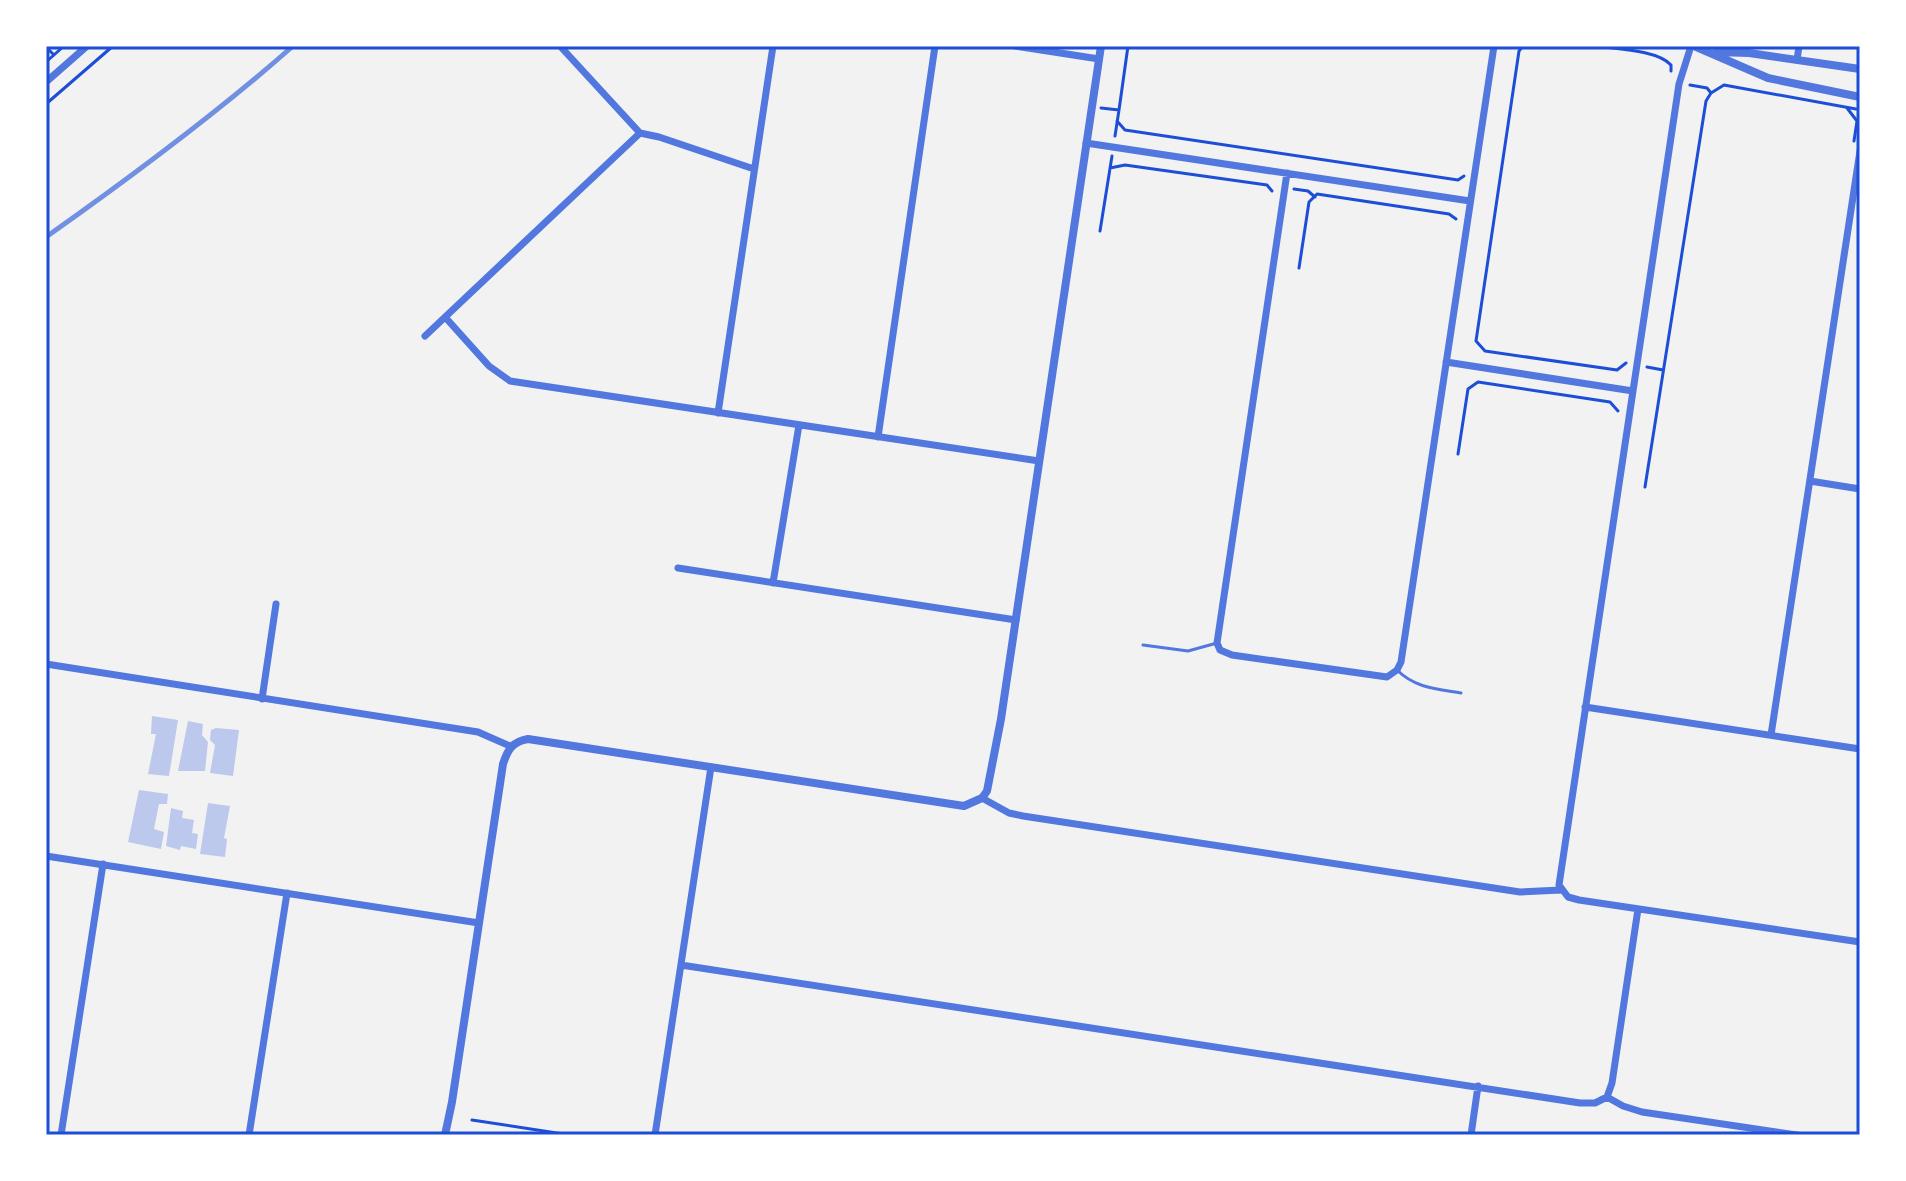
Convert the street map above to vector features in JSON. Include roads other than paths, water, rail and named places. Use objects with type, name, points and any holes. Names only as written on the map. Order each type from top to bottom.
[{"type":"street","points":[[48,77],[87,46]]},
{"type":"street","points":[[560,46],[640,133],[754,169]]},
{"type":"street","points":[[718,413],[773,46]]},
{"type":"street","points":[[878,437],[935,46]]},
{"type":"street","points":[[1015,46],[1099,59]]},
{"type":"street","points":[[445,1135],[503,764],[510,746],[516,741],[528,739],[964,806],[982,798],[990,782],[1016,620],[1101,46]]},
{"type":"street","points":[[1287,173],[1217,643],[1220,650],[1232,655],[1380,677],[1393,674],[1401,662],[1494,46]]},
{"type":"street","points":[[1860,97],[1768,78],[1692,46],[1679,84],[1559,880],[1561,890],[1568,897],[1579,900],[1860,942]]},
{"type":"street","points":[[1797,60],[1799,46]]},
{"type":"street","points":[[1711,52],[1749,53],[1860,69]]},
{"type":"street","points":[[425,336],[640,133]]},
{"type":"street","points":[[1086,143],[1470,201]]},
{"type":"street","points":[[1771,735],[1860,151]]},
{"type":"street","points":[[445,317],[489,366],[510,381],[1039,461]]},
{"type":"street","points":[[1446,362],[1633,391]]},
{"type":"street","points":[[773,583],[799,425]]},
{"type":"street","points":[[1810,481],[1860,489]]},
{"type":"street","points":[[678,568],[1016,620]]},
{"type":"street","points":[[262,699],[276,604]]},
{"type":"street","points":[[46,664],[478,732],[510,746]]},
{"type":"street","points":[[1585,707],[1860,749]]},
{"type":"street","points":[[655,1135],[711,767]]},
{"type":"street","points":[[982,798],[1009,813],[1023,816],[1520,892],[1561,890]]},
{"type":"street","points":[[46,856],[479,923]]},
{"type":"street","points":[[61,1135],[103,864]]},
{"type":"street","points":[[249,1135],[287,893]]},
{"type":"street","points":[[681,965],[1595,1103],[1607,1097],[1612,1083],[1638,909]]},
{"type":"street","points":[[1471,1135],[1478,1086]]},
{"type":"street","points":[[1607,1097],[1642,1112],[1797,1135]]},
{"type":"lane","points":[[1143,645],[1188,651],[1217,643]]},
{"type":"lane","points":[[1397,670],[1407,680],[1421,686],[1461,693]]},
{"type":"railway","points":[[46,237],[172,145],[293,46]]}]
